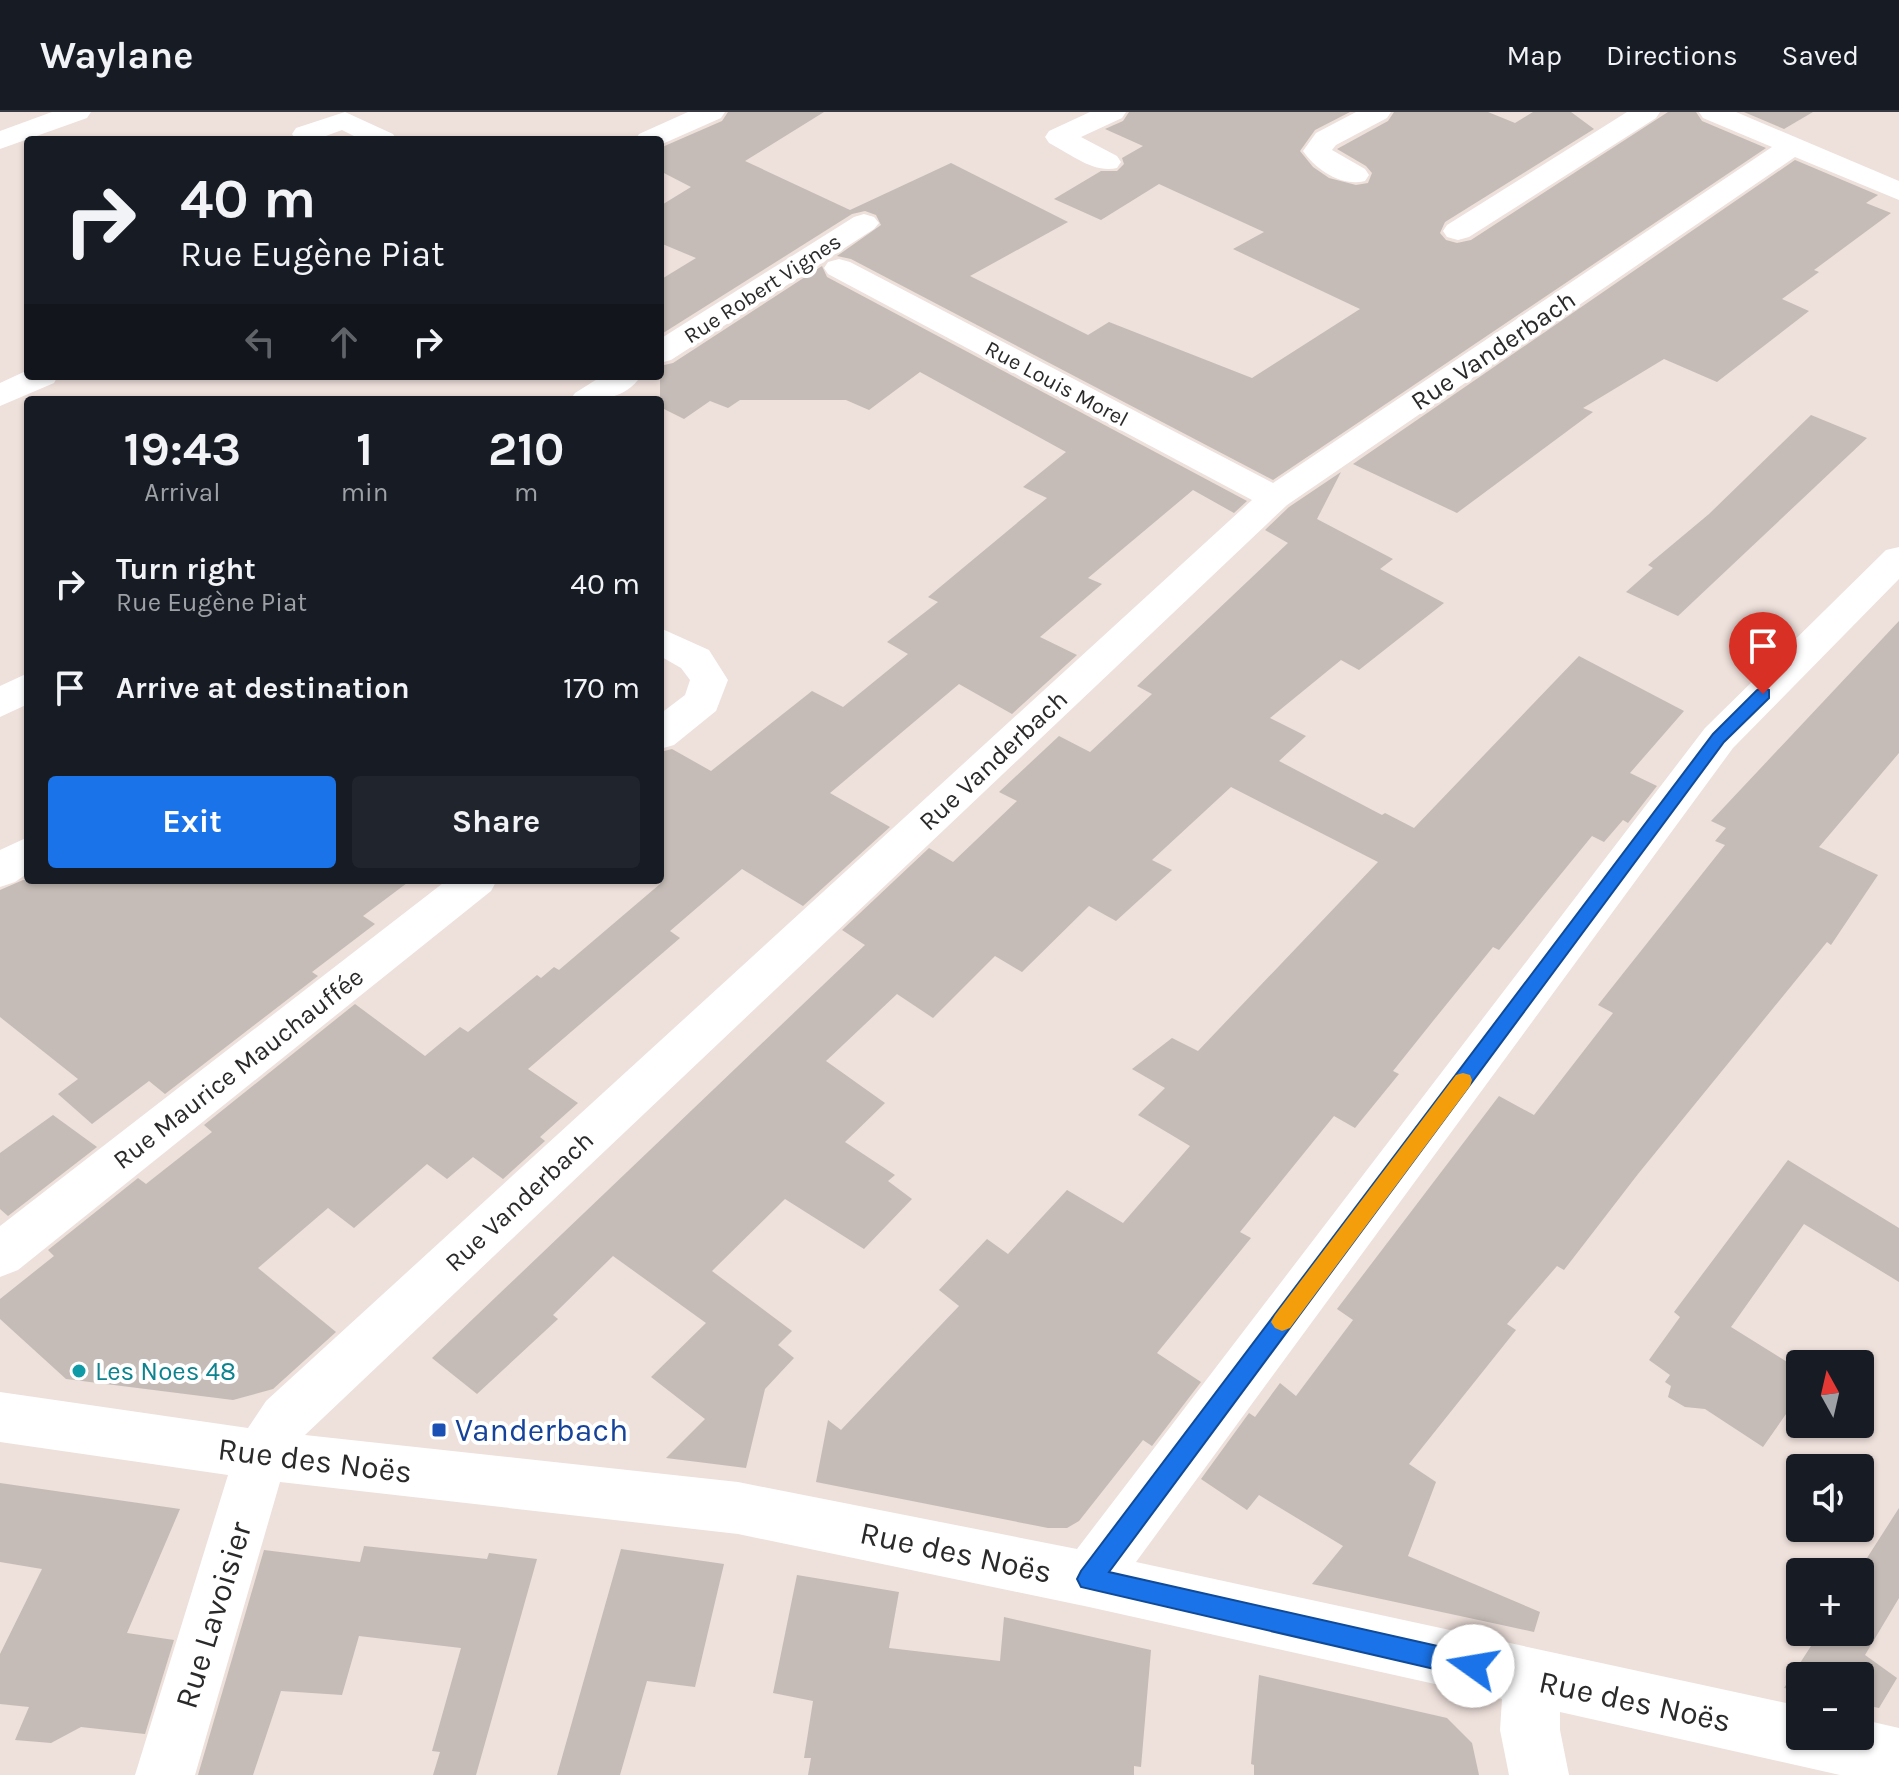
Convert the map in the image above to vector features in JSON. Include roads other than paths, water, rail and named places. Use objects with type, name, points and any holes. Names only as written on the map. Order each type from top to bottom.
[{"type":"street","points":[[0,141],[77,112]]},
{"type":"street","points":[[658,136],[711,112]]},
{"type":"street","points":[[1107,162],[1059,137],[1112,112]]},
{"type":"street","points":[[1355,175],[1328,162],[1317,151],[1326,139],[1377,112]]},
{"type":"street","points":[[1458,231],[1646,112]]},
{"type":"street","points":[[1713,112],[1899,191]]},
{"type":"street","points":[[306,134],[344,120],[375,136]]},
{"type":"street","name":"Rue Vanderbach","points":[[261,1455],[285,1418],[1275,498],[1793,146]]},
{"type":"street","name":"Rue Robert Vignes","points":[[664,350],[864,223]]},
{"type":"street","name":"Rue Louis Morel","points":[[839,268],[1275,498]]},
{"type":"street","points":[[0,396],[34,380]]},
{"type":"street","points":[[593,396],[619,380]]},
{"type":"street","points":[[1089,1579],[1719,738],[1893,573]]},
{"type":"street","points":[[664,642],[695,659],[709,680],[702,702],[664,732]]},
{"type":"street","points":[[0,704],[24,689]]},
{"type":"street","points":[[0,871],[24,855]]},
{"type":"street","name":"Rue Maurice Mauchauffée","points":[[0,1255],[471,884]]},
{"type":"street","name":"Rue des Noës","points":[[0,1417],[261,1455],[738,1508],[1089,1579],[1899,1758]]},
{"type":"street","name":"Rue Lavoisier","points":[[165,1775],[261,1455]]},
{"type":"street","points":[[1532,1679],[1530,1730],[1539,1775]]},
{"type":"place","name":"Les Noes 48","points":[[79,1371]]},
{"type":"place","name":"Vanderbach","points":[[439,1430]]}]
